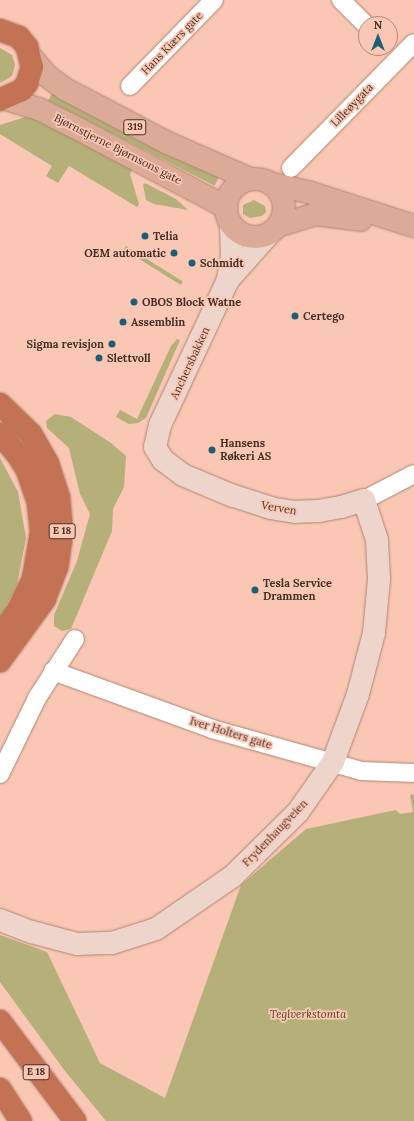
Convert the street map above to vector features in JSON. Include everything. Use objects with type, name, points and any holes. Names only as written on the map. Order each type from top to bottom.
[{"type":"highway","points":[[0,30],[19,37],[27,47],[32,58],[32,67],[27,83],[14,96],[2,100]]},
{"type":"highway","name":"E 18","points":[[0,404],[31,434],[48,464],[59,498],[62,533],[57,567],[45,599],[0,661]]},
{"type":"highway","name":"E 18","points":[[0,434],[17,454],[27,470],[38,502],[41,534],[33,579],[18,610],[0,637]]},
{"type":"highway","name":"E 18","points":[[0,1021],[75,1121]]},
{"type":"highway","points":[[0,1089],[21,1121]]},
{"type":"main road","name":"319","points":[[32,58],[47,76],[65,89],[162,140],[250,179],[266,180],[272,184],[316,194],[414,226]]},
{"type":"main road","name":"Bjørnstjerne Bjørnsons gate","points":[[2,100],[39,109],[63,121],[228,216]]},
{"type":"main road","points":[[228,216],[233,189],[250,179]]},
{"type":"main road","points":[[272,184],[279,191],[284,203],[284,216],[274,230]]},
{"type":"main road","name":"319","points":[[228,216],[237,231],[252,238],[314,214],[334,215],[357,219],[414,237]]},
{"type":"street","name":"Hans Kiærs gate","points":[[130,86],[214,0]]},
{"type":"street","points":[[341,0],[358,17]]},
{"type":"street","name":"Lilleøygata","points":[[398,51],[414,43]]},
{"type":"street","name":"Lilleøygata","points":[[291,168],[391,56]]},
{"type":"street","points":[[228,216],[232,255],[228,280]]},
{"type":"street","points":[[228,280],[274,230]]},
{"type":"street","name":"Anchersbakken","points":[[155,447],[160,426],[228,280]]},
{"type":"street","name":"Verven","points":[[155,447],[163,460],[183,475],[233,496],[271,508],[295,512],[319,511],[341,507],[364,500],[414,474]]},
{"type":"street","name":"Frydenhaugveien","points":[[0,920],[22,929],[77,944],[112,943],[156,929],[233,876],[273,839],[310,798],[333,762],[368,663],[377,602],[377,540],[364,500]]},
{"type":"street","points":[[0,774],[37,698],[75,639]]},
{"type":"street","name":"Iver Holters gate","points":[[53,671],[212,729],[361,771],[414,773]]},
{"type":"green space","points":[[0,48],[12,55],[15,65],[12,76],[0,83]]},
{"type":"green space","points":[[53,91],[220,176],[215,186],[48,101]]},
{"type":"green space","points":[[25,117],[39,120],[134,167],[130,174],[139,204],[137,207],[69,166],[58,183],[46,176],[52,166],[0,134],[0,125]]},
{"type":"green space","points":[[145,183],[176,199],[188,210],[154,204],[146,200],[143,185]]},
{"type":"green space","points":[[254,200],[265,206],[266,212],[262,216],[250,218],[243,214],[243,205]]},
{"type":"green space","points":[[126,246],[183,282],[181,285],[124,249]]},
{"type":"green space","points":[[177,339],[180,340],[146,418],[138,423],[129,424],[116,417],[120,410],[137,419],[171,346]]},
{"type":"green space","points":[[55,414],[71,417],[111,443],[126,456],[124,487],[113,509],[112,531],[71,629],[62,631],[54,626],[54,615],[77,561],[90,514],[80,494],[69,448],[47,428],[46,421]]},
{"type":"green space","points":[[0,458],[18,492],[26,538],[17,585],[0,618]]},
{"type":"green space","name":"Teglverkstomta","points":[[414,794],[414,1121],[106,1121],[65,1071],[0,982],[0,935],[47,952],[100,1063],[165,1098],[241,885],[306,829],[396,810],[400,814],[413,812],[410,795]]},
{"type":"place","name":"Telia","points":[[145,236]]},
{"type":"place","name":"OEM automatic","points":[[174,253]]},
{"type":"place","name":"Schmidt","points":[[192,263]]},
{"type":"place","name":"OBOS Block Watne","points":[[134,302]]},
{"type":"place","name":"Certego","points":[[295,316]]},
{"type":"place","name":"Assemblin","points":[[123,322]]},
{"type":"place","name":"Sigma revisjon","points":[[112,344]]},
{"type":"place","name":"Slettvoll","points":[[99,358]]},
{"type":"place","name":"Hansens Røkeri AS","points":[[212,450]]},
{"type":"place","name":"Tesla Service Drammen","points":[[255,590]]}]
